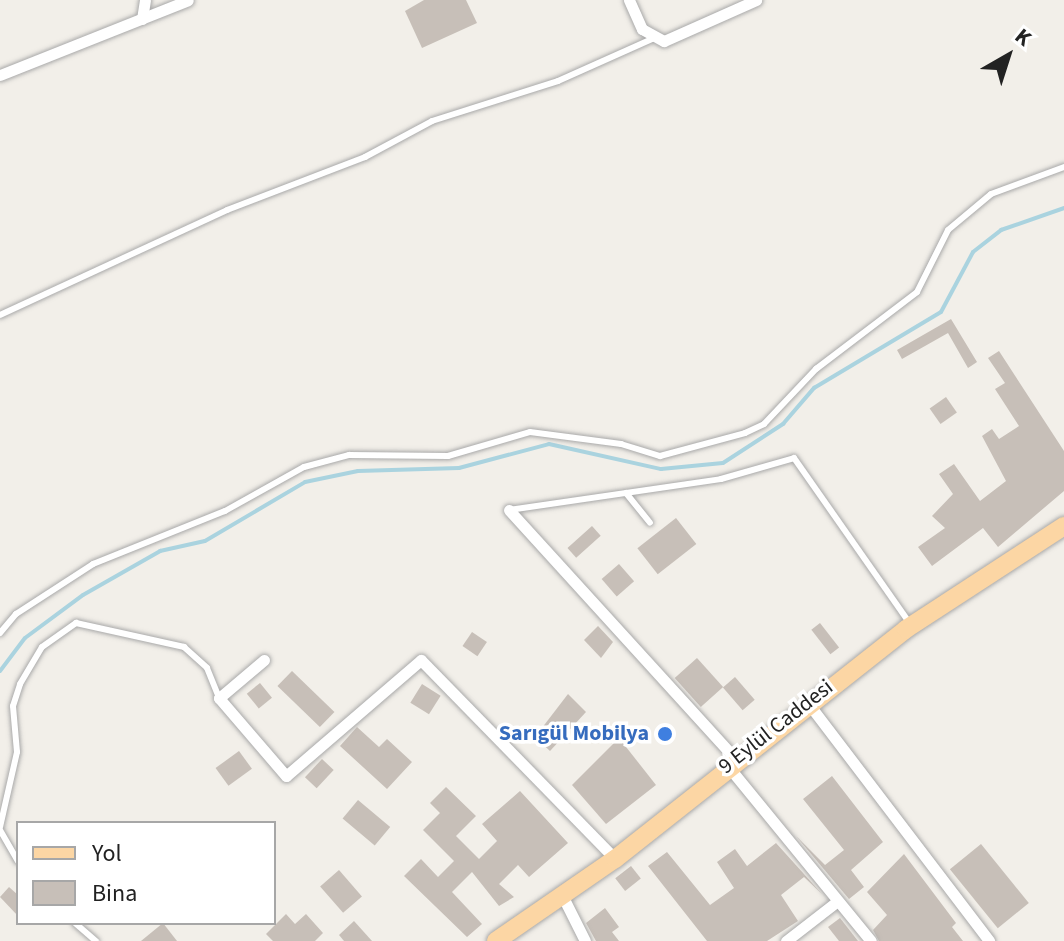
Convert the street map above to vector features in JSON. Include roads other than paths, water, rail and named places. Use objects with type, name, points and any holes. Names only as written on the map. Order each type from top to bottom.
[{"type":"main road","name":"9 Eylül Caddesi","points":[[496,941],[615,859],[807,701],[911,625],[1064,526]]},
{"type":"street","points":[[142,19],[145,0]]},
{"type":"street","points":[[0,75],[188,0]]},
{"type":"street","points":[[629,0],[652,39],[664,41],[756,0]]},
{"type":"street","points":[[509,510],[731,762],[835,903],[871,941]]},
{"type":"street","points":[[264,660],[219,698],[286,776],[421,660],[615,859]]},
{"type":"street","points":[[807,701],[989,941]]},
{"type":"street","points":[[563,897],[585,941]]},
{"type":"street","points":[[786,941],[835,903]]},
{"type":"lane","points":[[0,315],[227,210],[365,157],[432,121],[558,81],[652,39]]},
{"type":"lane","points":[[0,633],[16,614],[93,564],[225,511],[304,467],[349,455],[448,456],[530,432],[621,444],[660,456],[745,433],[764,424],[816,369],[917,292],[948,230],[991,194],[1064,167]]},
{"type":"lane","points":[[509,510],[721,479],[794,458],[911,625]]},
{"type":"lane","points":[[626,493],[650,523]]},
{"type":"lane","points":[[16,857],[0,828],[17,752],[13,706],[20,684],[42,647],[76,623],[184,647],[207,668],[219,698]]},
{"type":"lane","points":[[77,925],[96,941]]},
{"type":"waterway","points":[[0,671],[25,638],[83,595],[160,551],[205,541],[305,482],[358,471],[459,468],[549,444],[661,469],[723,463],[783,424],[814,388],[941,312],[973,252],[1001,230],[1064,208]]},
{"type":"place","name":"Sarıgül Mobilya","points":[[665,734]]}]
